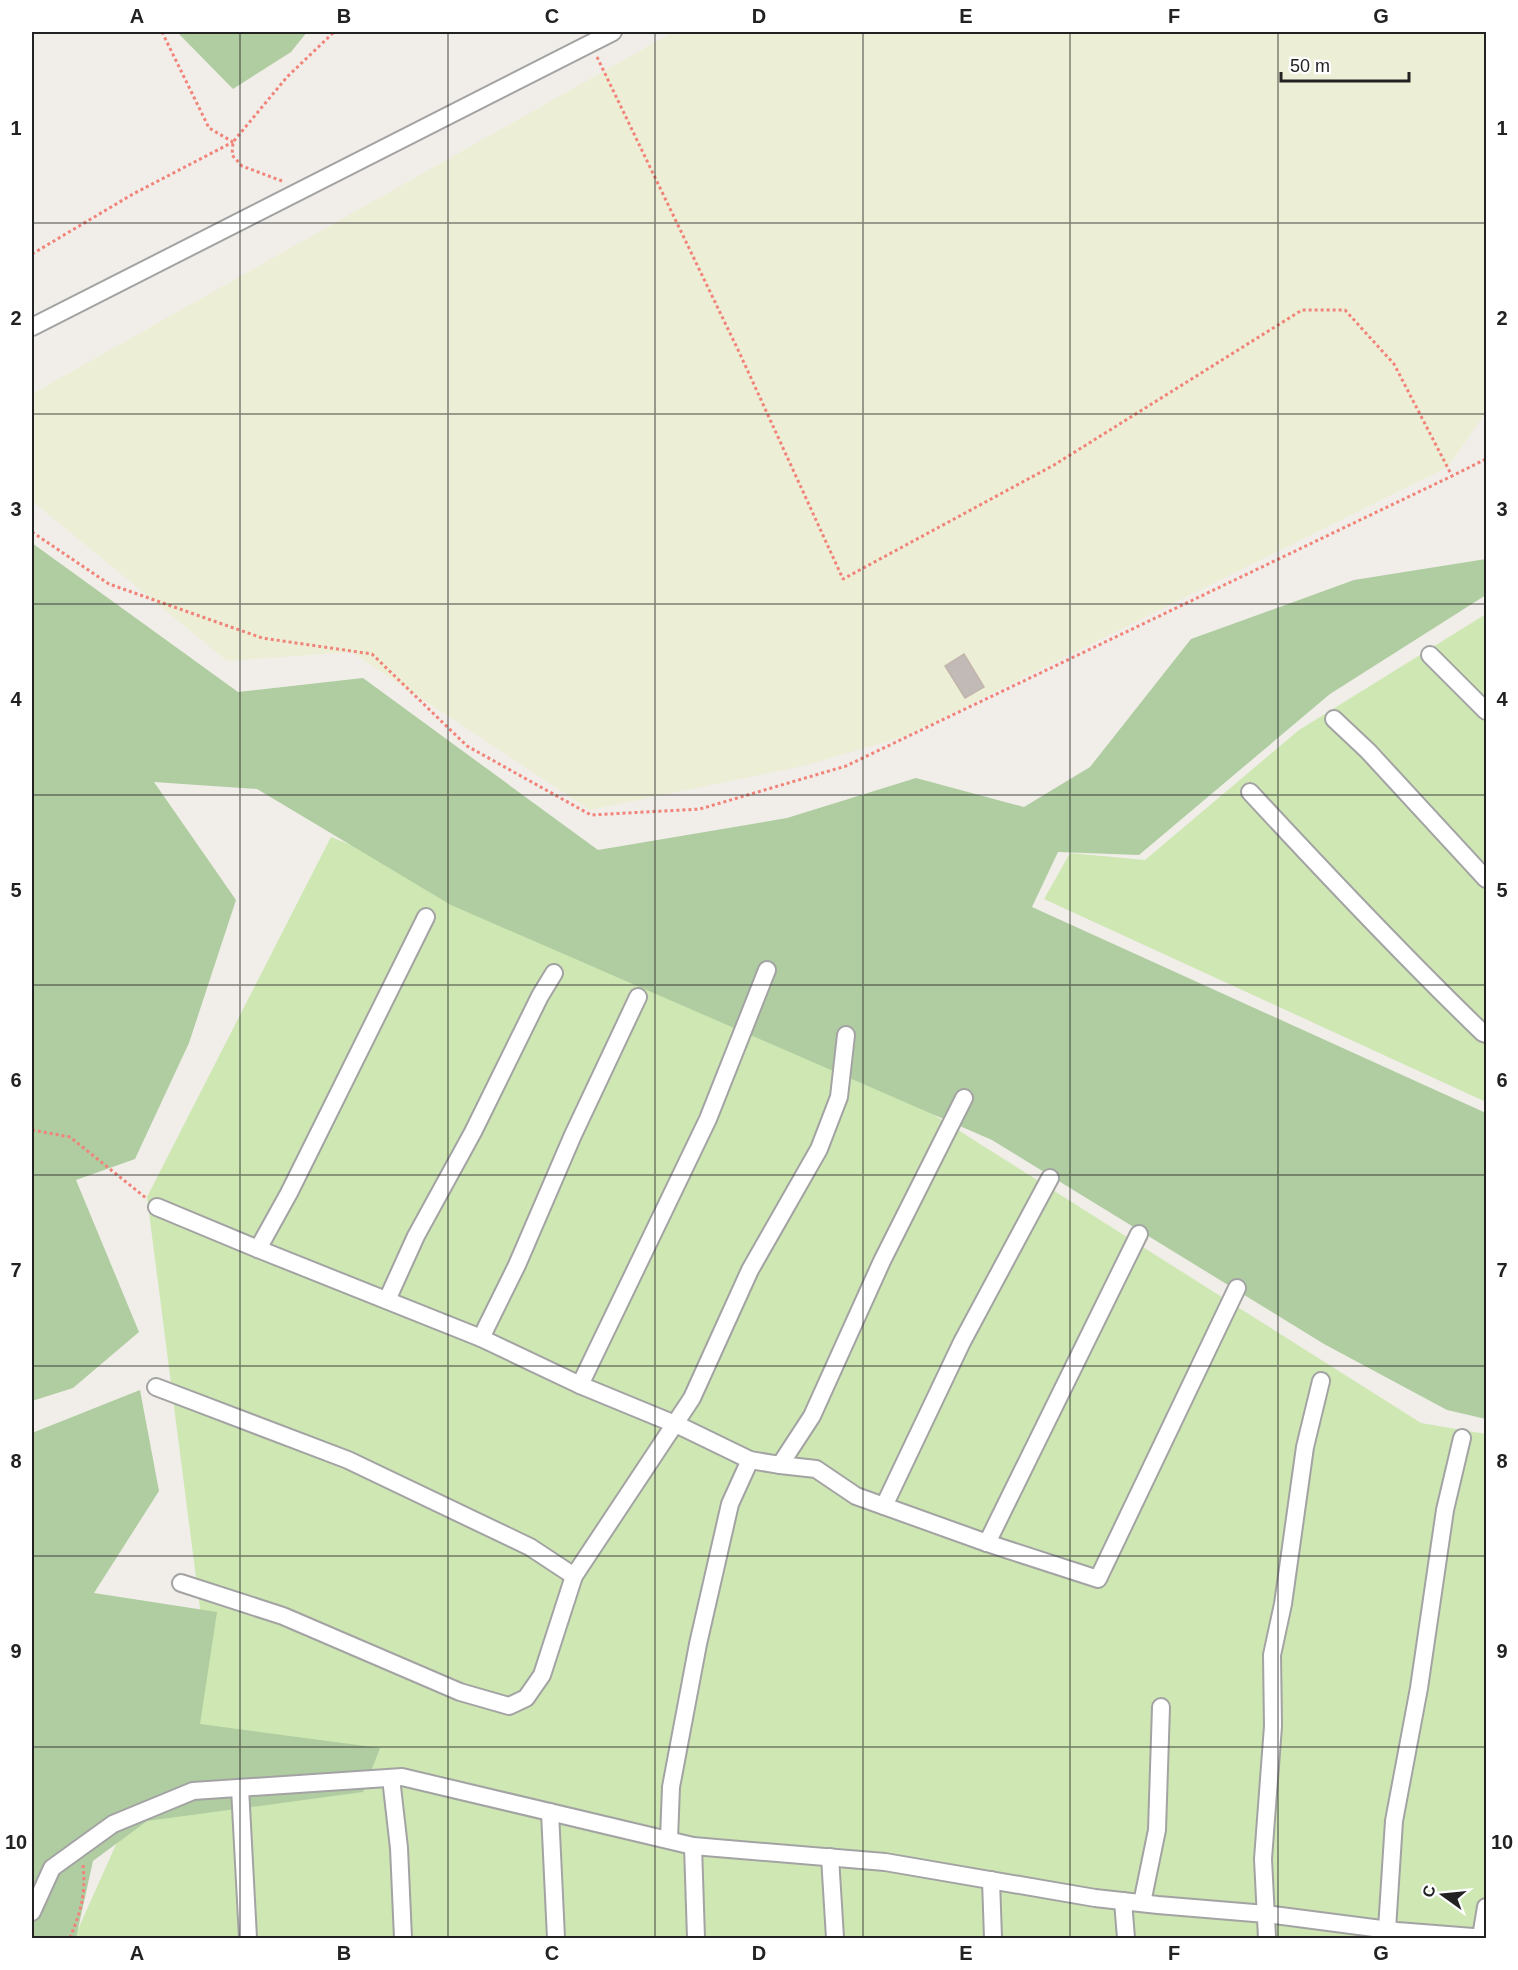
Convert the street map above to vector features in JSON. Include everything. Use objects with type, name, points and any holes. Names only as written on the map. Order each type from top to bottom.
[{"type":"street","points":[[32,327],[613,32]]},
{"type":"street","points":[[1430,655],[1486,711]]},
{"type":"street","points":[[1334,719],[1368,751],[1486,879]]},
{"type":"street","points":[[1251,792],[1429,980],[1482,1033],[1486,1034]]},
{"type":"street","points":[[258,1249],[289,1194],[426,917]]},
{"type":"street","points":[[580,1385],[708,1119],[767,969]]},
{"type":"street","points":[[387,1300],[416,1236],[473,1132],[540,996],[554,973]]},
{"type":"street","points":[[481,1338],[517,1265],[573,1135],[638,997]]},
{"type":"street","points":[[181,1582],[283,1616],[460,1692],[509,1706],[526,1698],[542,1675],[574,1576],[692,1398],[750,1270],[819,1149],[839,1097],[846,1035]]},
{"type":"street","points":[[780,1465],[812,1416],[882,1261],[964,1098]]},
{"type":"street","points":[[884,1506],[962,1342],[1050,1178]]},
{"type":"street","points":[[157,1207],[481,1338],[580,1385],[750,1460],[816,1469],[856,1496],[987,1543],[1098,1579],[1237,1288]]},
{"type":"street","points":[[987,1543],[1139,1234]]},
{"type":"street","points":[[1267,1938],[1263,1859],[1273,1726],[1272,1655],[1283,1604],[1305,1447],[1321,1381]]},
{"type":"street","points":[[156,1387],[348,1460],[530,1546],[574,1576]]},
{"type":"street","points":[[1394,1933],[1394,1821],[1419,1688],[1446,1510],[1462,1438]]},
{"type":"street","points":[[669,1839],[671,1787],[698,1644],[730,1504],[750,1460]]},
{"type":"street","points":[[1142,1903],[1157,1830],[1161,1707]]},
{"type":"street","points":[[32,1912],[52,1868],[113,1824],[193,1791],[402,1777],[693,1846],[885,1862],[1123,1901],[1266,1914],[1394,1933],[1484,1937],[1486,1907]]},
{"type":"street","points":[[391,1778],[399,1848],[403,1938]]},
{"type":"street","points":[[240,1788],[248,1938]]},
{"type":"street","points":[[550,1812],[556,1938]]},
{"type":"street","points":[[693,1846],[696,1938]]},
{"type":"street","points":[[830,1857],[834,1938]]},
{"type":"street","points":[[991,1880],[993,1938]]},
{"type":"street","points":[[1123,1901],[1126,1938]]},
{"type":"path","points":[[162,32],[209,128],[233,142]]},
{"type":"path","points":[[32,254],[133,194],[233,142],[287,77],[334,32]]},
{"type":"path","points":[[590,44],[740,354],[843,579],[1054,465],[1302,310],[1346,310],[1394,364],[1452,476]]},
{"type":"path","points":[[233,142],[232,155],[242,166],[301,189]]},
{"type":"path","points":[[32,532],[109,584],[262,638],[372,654],[467,746],[591,815],[700,808],[846,766],[1486,459]]},
{"type":"path","points":[[32,1130],[70,1137],[157,1207]]},
{"type":"path","points":[[70,1938],[82,1910],[84,1880],[81,1847]]},
{"type":"green space","points":[[177,32],[307,32],[291,52],[233,89]]},
{"type":"green space","points":[[673,32],[1486,32],[1486,412],[1448,467],[906,736],[803,766],[590,810],[351,652],[227,661],[32,501],[32,394]]},
{"type":"green space","points":[[32,543],[238,692],[363,678],[598,850],[787,818],[916,778],[1024,807],[1090,767],[1191,639],[1354,580],[1486,559],[1486,595],[1330,694],[1139,855],[1058,852],[1032,907],[1486,1113],[1486,1419],[1447,1410],[1324,1344],[992,1140],[451,905],[257,789],[154,782],[236,900],[189,1043],[135,1159],[76,1180],[139,1332],[73,1388],[32,1401]]},
{"type":"green space","points":[[1486,614],[1486,1102],[1044,899],[1070,853],[1145,860],[1299,730]]},
{"type":"green space","points":[[331,837],[773,1013],[1421,1423],[1486,1434],[1486,1938],[74,1938],[205,1647],[147,1197]]},
{"type":"green space","points":[[140,1390],[159,1491],[94,1593],[217,1612],[200,1724],[380,1748],[363,1792],[147,1821],[93,1861],[76,1938],[32,1938],[32,1433]]},
{"type":"building","points":[[964,654],[984,687],[965,698],[945,666]]}]
